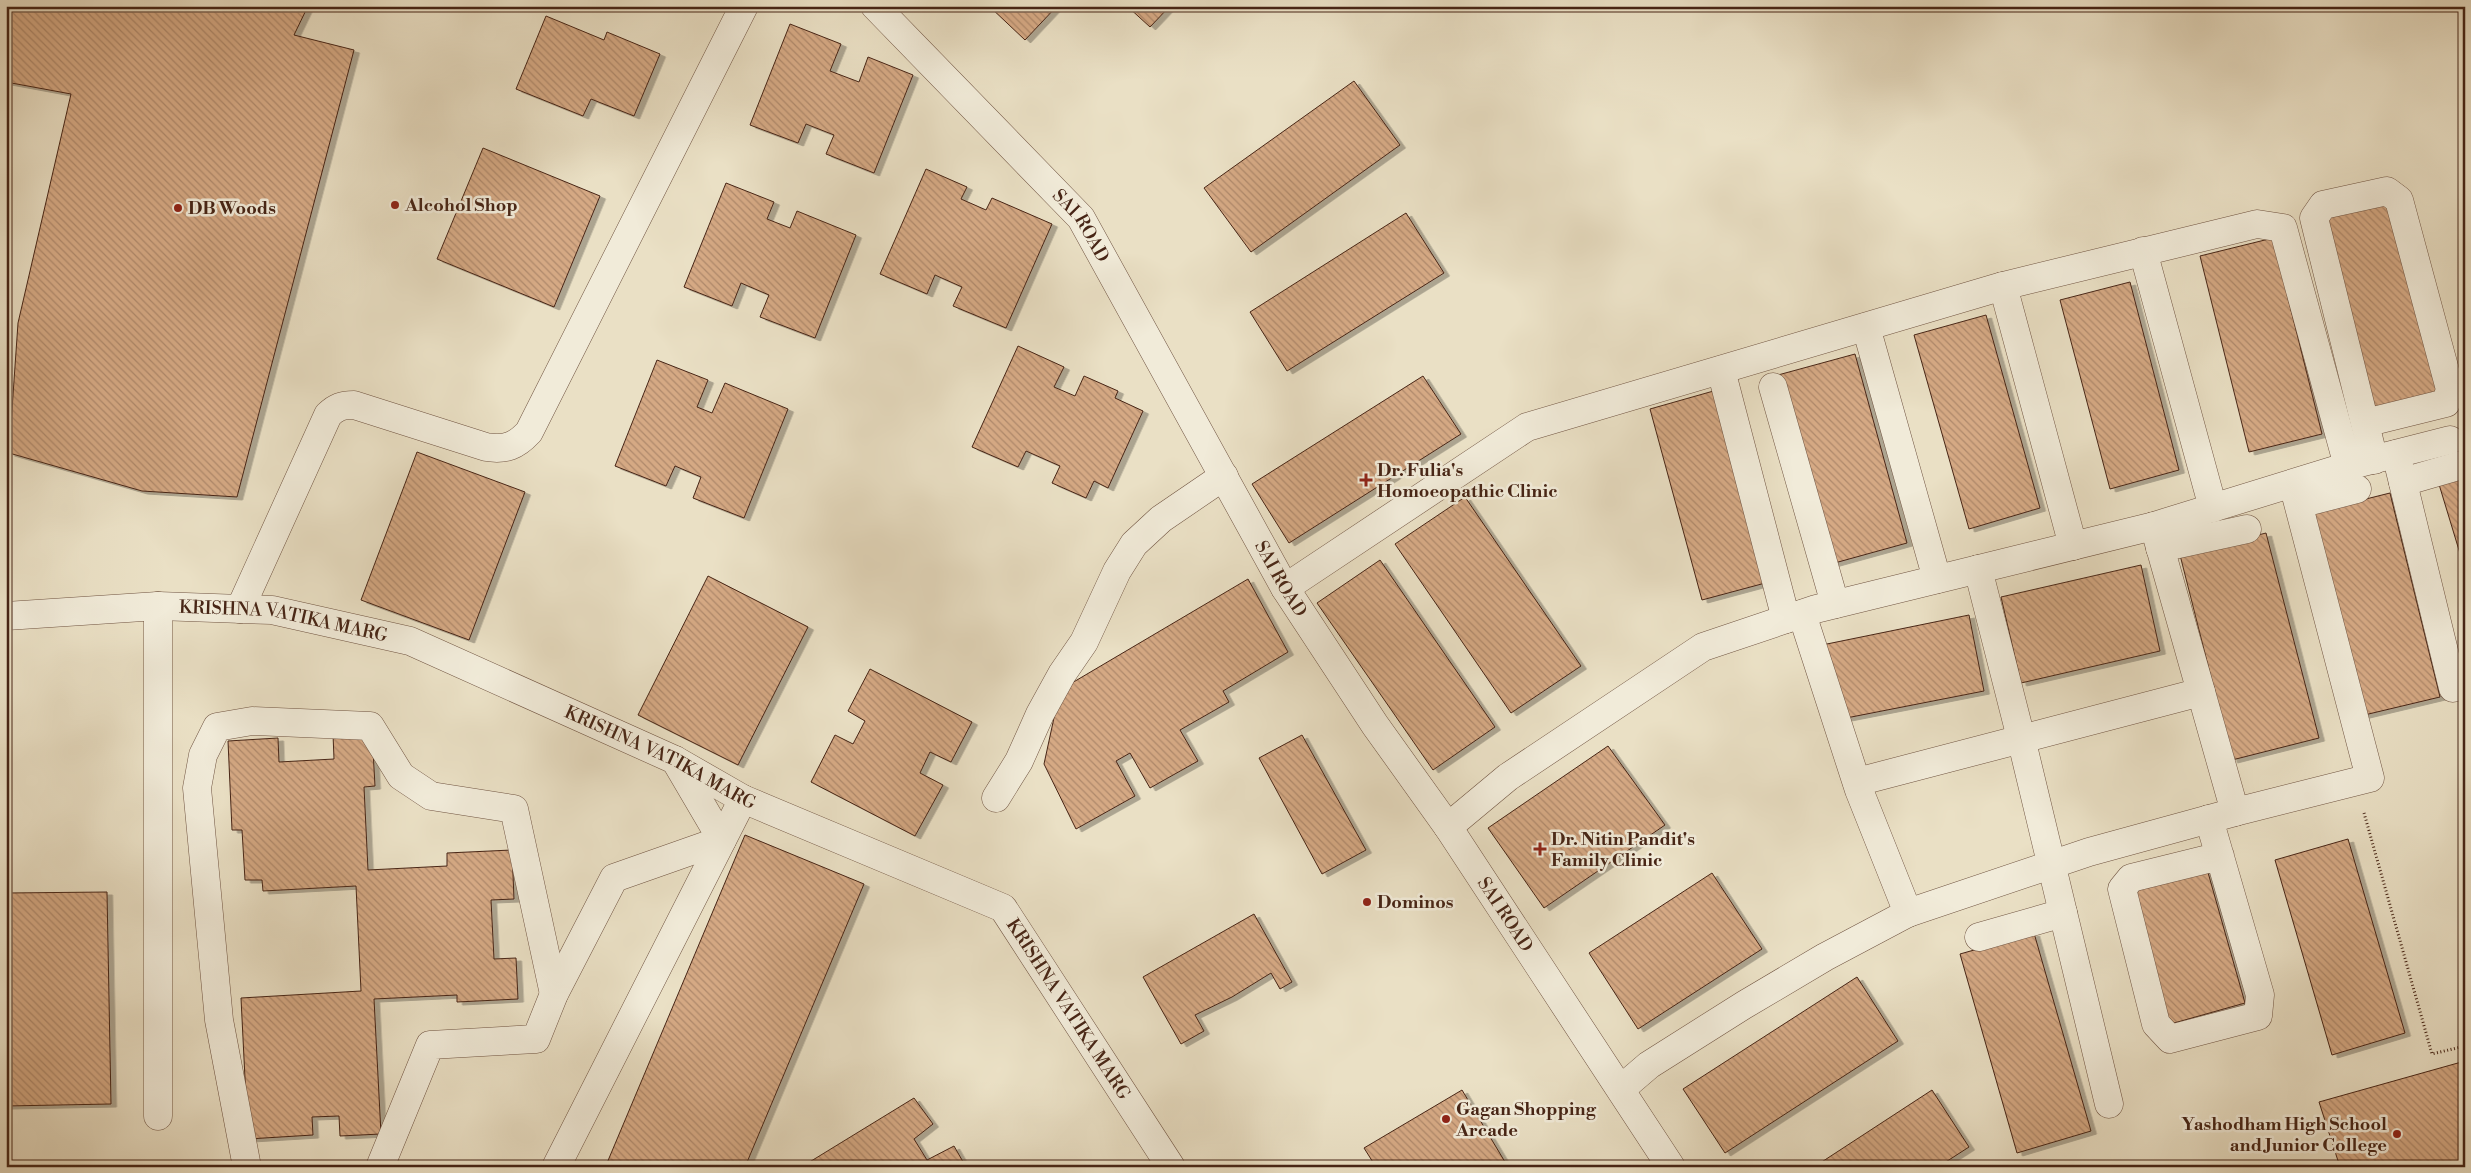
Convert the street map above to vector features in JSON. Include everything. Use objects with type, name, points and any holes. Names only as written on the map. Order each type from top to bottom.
[{"type":"street","points":[[240,609],[328,415],[334,409],[343,405],[354,405],[486,447],[501,449],[517,444],[529,432],[744,6]]},
{"type":"street","name":"SAI ROAD","points":[[875,6],[1081,218],[1285,588],[1375,725],[1448,827],[1671,1167]]},
{"type":"street","points":[[2365,423],[2446,403],[2450,389],[2399,200],[2387,191],[2323,205],[2314,218],[2365,423],[2385,457],[2403,482],[2453,688]]},
{"type":"street","points":[[1285,588],[1527,427],[2003,286],[2258,224],[2283,228],[2352,478]]},
{"type":"street","points":[[2143,251],[2213,508]]},
{"type":"street","points":[[2003,286],[2073,546]]},
{"type":"street","points":[[1866,327],[1937,579]]},
{"type":"street","points":[[1721,370],[1794,617],[1908,913]]},
{"type":"street","points":[[1773,387],[1835,604]]},
{"type":"street","points":[[2157,537],[2213,508],[2296,494],[2352,478],[2385,457],[2450,440]]},
{"type":"street","points":[[2403,482],[2465,464]]},
{"type":"street","points":[[996,798],[1019,761],[1040,714],[1062,674],[1084,642],[1117,571],[1134,544],[1161,519],[1224,476]]},
{"type":"street","points":[[1621,1089],[1649,1065],[1744,1005],[1825,957],[1908,913],[2051,864],[2209,819],[2355,780],[2370,778],[2296,494]]},
{"type":"street","points":[[1448,827],[1508,777],[1703,647],[1835,604],[2073,546],[2247,529]]},
{"type":"street","points":[[2157,537],[2235,812]]},
{"type":"street","points":[[1978,569],[2021,738],[2109,1104]]},
{"type":"street","points":[[158,606],[158,1116]]},
{"type":"street","name":"KRISHNA VATIKA MARG","points":[[6,616],[158,606],[272,610],[410,641],[675,760],[743,799],[1002,908],[1172,1167]]},
{"type":"street","points":[[1857,782],[2201,692]]},
{"type":"street","points":[[248,1167],[219,1020],[197,788],[202,756],[217,728],[252,721],[370,726],[401,776],[431,796],[514,809],[554,994]]},
{"type":"street","points":[[675,760],[722,840]]},
{"type":"street","points":[[556,1167],[743,799]]},
{"type":"street","points":[[2209,819],[2220,856],[2260,994],[2258,1016],[2170,1040],[2156,1024],[2122,889],[2131,878],[2220,856]]},
{"type":"street","points":[[380,1167],[430,1045],[536,1039],[554,994],[614,878],[722,840]]},
{"type":"street","points":[[1979,936],[2063,913]]},
{"type":"path","points":[[2355,780],[2432,1054],[2465,1046]]},
{"type":"building","name":"DB Woods","points":[[6,6],[308,6],[294,35],[354,50],[237,497],[142,491],[9,453],[18,323],[71,94],[6,82]]},
{"type":"building","points":[[989,6],[1057,6],[1025,40]]},
{"type":"building","points":[[1127,6],[1170,6],[1150,27]]},
{"type":"building","points":[[546,16],[604,40],[607,32],[660,54],[634,116],[591,99],[583,116],[516,89]]},
{"type":"building","points":[[790,24],[841,44],[830,71],[859,82],[868,57],[913,75],[874,173],[826,154],[834,135],[806,124],[798,143],[750,125]]},
{"type":"building","points":[[1354,81],[1400,145],[1251,252],[1204,188]]},
{"type":"building","points":[[483,148],[600,196],[554,307],[437,259]]},
{"type":"building","points":[[926,169],[967,187],[961,199],[986,210],[992,198],[1052,224],[1006,328],[953,306],[962,287],[935,275],[927,294],[880,274]]},
{"type":"building","points":[[726,183],[774,202],[767,219],[790,228],[797,211],[856,235],[815,338],[760,317],[769,295],[741,283],[732,306],[684,287]]},
{"type":"building","points":[[2394,199],[2444,392],[2374,411],[2324,218]]},
{"type":"building","points":[[1406,213],[1444,273],[1287,371],[1250,312]]},
{"type":"building","points":[[2273,238],[2322,434],[2249,452],[2200,256]]},
{"type":"building","points":[[2130,282],[2179,470],[2110,489],[2060,300]]},
{"type":"building","points":[[1986,315],[2040,508],[1969,529],[1914,335]]},
{"type":"building","points":[[1018,346],[1064,367],[1054,387],[1075,396],[1084,376],[1118,391],[1115,398],[1143,411],[1108,488],[1094,481],[1086,498],[1052,483],[1060,466],[1026,451],[1018,467],[972,447]]},
{"type":"building","points":[[1855,354],[1907,543],[1831,564],[1778,375]]},
{"type":"building","points":[[657,360],[708,380],[697,407],[712,413],[725,383],[788,409],[744,518],[693,498],[701,477],[675,466],[666,486],[615,466]]},
{"type":"building","points":[[1423,376],[1461,434],[1289,543],[1252,484]]},
{"type":"building","points":[[1717,390],[1769,582],[1702,600],[1650,409]]},
{"type":"building","points":[[417,452],[525,492],[469,640],[361,600]]},
{"type":"building","points":[[2465,473],[2465,570],[2438,481]]},
{"type":"building","points":[[2390,493],[2440,697],[2356,717],[2306,514]]},
{"type":"building","points":[[1465,497],[1581,666],[1511,713],[1395,544]]},
{"type":"building","points":[[2266,533],[2319,738],[2232,760],[2180,555]]},
{"type":"building","points":[[1380,560],[1495,727],[1433,770],[1317,603]]},
{"type":"building","points":[[2141,565],[2160,651],[2021,683],[2001,597]]},
{"type":"building","points":[[708,576],[808,627],[738,765],[638,715]]},
{"type":"building","points":[[1248,579],[1288,652],[1223,691],[1229,702],[1180,730],[1198,761],[1150,788],[1130,753],[1116,761],[1135,796],[1076,829],[1044,764],[1060,690]]},
{"type":"building","points":[[1969,615],[1984,691],[1836,720],[1822,645]]},
{"type":"building","points":[[870,669],[972,722],[951,762],[930,752],[920,773],[943,785],[915,836],[811,782],[835,735],[853,744],[865,721],[848,711]]},
{"type":"building","points":[[372,732],[375,786],[364,787],[368,870],[447,866],[447,853],[512,850],[514,899],[491,900],[494,959],[516,958],[518,999],[457,1002],[457,995],[374,999],[381,1134],[340,1136],[339,1116],[312,1117],[313,1135],[248,1139],[241,998],[361,991],[356,886],[263,891],[262,880],[245,880],[242,830],[232,830],[228,741],[278,738],[279,762],[334,759],[333,734]]},
{"type":"building","points":[[1302,735],[1366,850],[1322,874],[1259,758]]},
{"type":"building","points":[[1608,746],[1665,825],[1544,908],[1488,828]]},
{"type":"building","points":[[745,835],[864,884],[745,1167],[617,1167],[607,1163]]},
{"type":"building","points":[[2348,839],[2405,1033],[2332,1055],[2275,860]]},
{"type":"building","points":[[2207,869],[2245,1003],[2167,1025],[2129,887]]},
{"type":"building","points":[[1712,873],[1762,949],[1638,1029],[1589,953]]},
{"type":"building","points":[[107,892],[111,1104],[6,1106],[6,893]]},
{"type":"building","points":[[1254,914],[1292,982],[1280,989],[1271,973],[1232,997],[1195,1015],[1204,1031],[1181,1044],[1143,977]]},
{"type":"building","points":[[2034,933],[2091,1131],[2017,1153],[1960,954]]},
{"type":"building","points":[[1857,977],[1898,1041],[1725,1153],[1683,1089]]},
{"type":"building","name":"Yashodham High School and Junior College","points":[[2465,1061],[2465,1167],[2340,1167],[2319,1102]]},
{"type":"building","name":"Gagan Shopping Arcade","points":[[1462,1090],[1508,1167],[1376,1167],[1364,1148]]},
{"type":"building","points":[[1932,1090],[1969,1147],[1938,1167],[1814,1167]]},
{"type":"building","points":[[914,1098],[933,1124],[914,1139],[927,1160],[954,1146],[966,1167],[803,1166]]},
{"type":"place","name":"Alcohol Shop","points":[[395,205]]},
{"type":"place","name":"DB Woods","points":[[178,208]]},
{"type":"place","name":"Dr. Fulia's Homoeopathic Clinic","points":[[1366,480]]},
{"type":"place","name":"Dr. Nitin Pandit's Family Clinic","points":[[1540,849]]},
{"type":"place","name":"Dominos","points":[[1367,902]]},
{"type":"place","name":"Gagan Shopping Arcade","points":[[1446,1119]]},
{"type":"place","name":"Yashodham High School and Junior College","points":[[2397,1134]]}]
